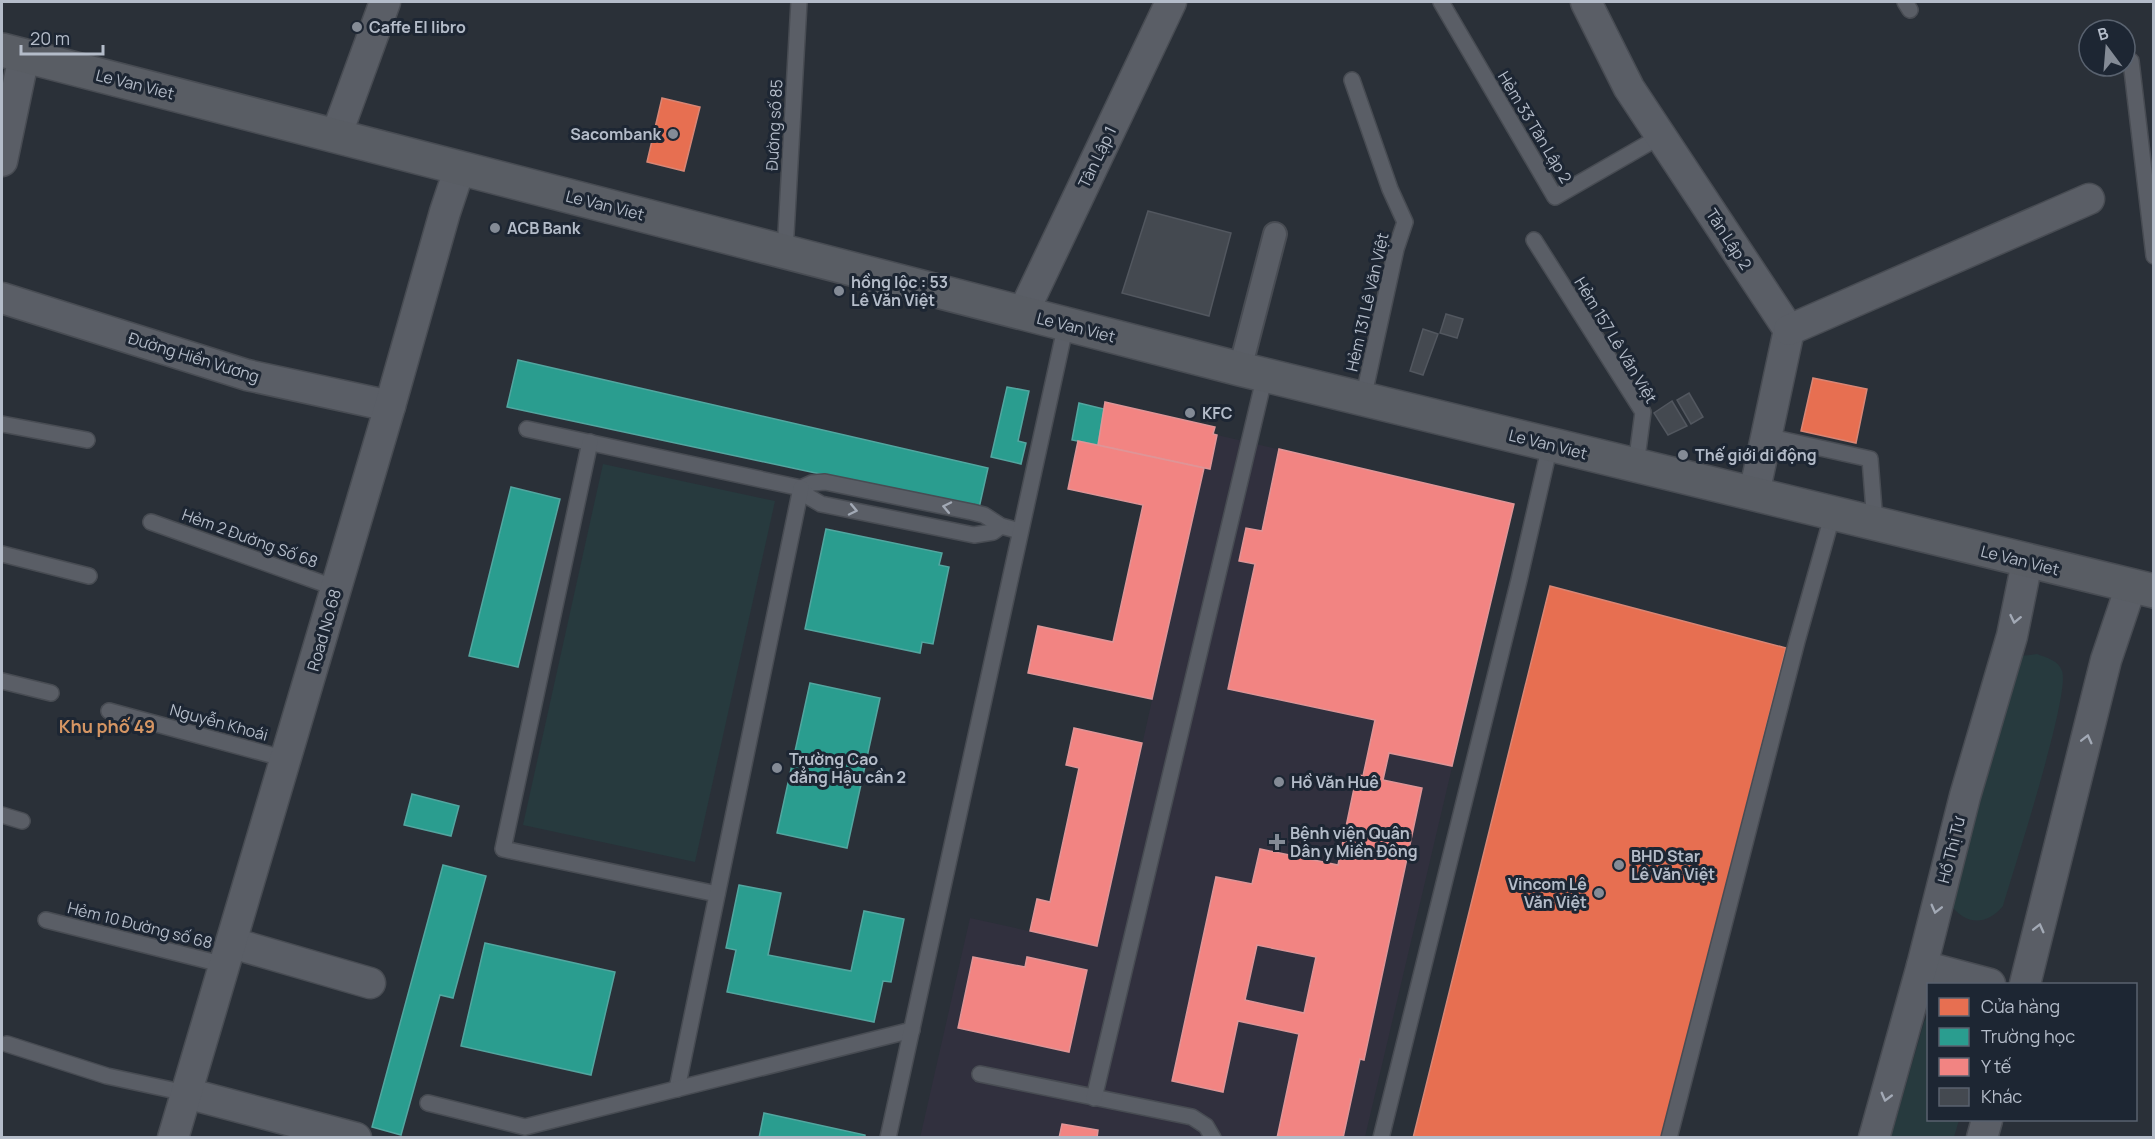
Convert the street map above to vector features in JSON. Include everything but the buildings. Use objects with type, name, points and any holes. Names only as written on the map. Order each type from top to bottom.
[{"type":"main road","name":"Le Van Viet","points":[[13,53],[1252,372],[2142,589]]},
{"type":"street","points":[[336,136],[385,2]]},
{"type":"street","name":"Tân Lập 1","points":[[1023,313],[1171,2]]},
{"type":"street","name":"Tân Lập 2","points":[[1586,2],[1629,88],[1789,330]]},
{"type":"street","points":[[2,161],[13,53]]},
{"type":"street","name":"Road No.68","points":[[173,1137],[460,168]]},
{"type":"street","points":[[1754,494],[1789,330],[2089,199]]},
{"type":"street","points":[[1252,372],[1275,234]]},
{"type":"street","name":"Đường Hiền Vương","points":[[2,298],[247,375],[390,406]]},
{"type":"street","name":"Hồ Thị Tư","points":[[1874,1137],[1922,966],[1965,796],[2012,636],[2027,562]]},
{"type":"street","points":[[2025,983],[2106,660],[2142,589]]},
{"type":"street","points":[[229,954],[370,983]]},
{"type":"street","points":[[1922,966],[1986,983]]},
{"type":"street","points":[[186,1093],[356,1137]]},
{"type":"street","points":[[1982,1137],[1986,1121]]},
{"type":"lane","name":"Đường số 85","points":[[784,251],[800,2]]},
{"type":"lane","name":"Hẻm 33 Tân Lập 2","points":[[1441,2],[1555,197],[1661,136]]},
{"type":"lane","points":[[2133,78],[2154,256]]},
{"type":"lane","name":"Hẻm 131 Lê Văn Việt","points":[[1352,80],[1390,189],[1405,222],[1396,249],[1363,399]]},
{"type":"lane","name":"Hẻm 157 Lê Văn Việt","points":[[1534,240],[1643,412],[1636,465]]},
{"type":"lane","points":[[888,1137],[1066,324]]},
{"type":"lane","points":[[1094,1098],[1252,372]]},
{"type":"lane","points":[[2,424],[87,440]]},
{"type":"lane","points":[[527,429],[801,488],[809,497],[821,504],[974,535],[993,532],[1001,526]]},
{"type":"lane","points":[[1766,436],[1870,459],[1875,523]]},
{"type":"lane","points":[[590,442],[503,849],[717,894]]},
{"type":"lane","points":[[1381,1137],[1519,580],[1550,445]]},
{"type":"lane","points":[[801,488],[812,483],[825,482],[978,513],[1001,526],[1020,531]]},
{"type":"lane","points":[[677,1089],[801,488]]},
{"type":"lane","points":[[1669,1137],[1794,653],[1833,513]]},
{"type":"lane","name":"Hẻm 2 Đường Số 68","points":[[151,522],[336,588]]},
{"type":"lane","points":[[2,554],[89,576]]},
{"type":"lane","points":[[2,681],[51,693]]},
{"type":"lane","name":"Nguyễn Khoái","points":[[109,711],[286,759]]},
{"type":"lane","points":[[2,815],[22,821]]},
{"type":"lane","name":"Hẻm 10 Đường số 68","points":[[46,920],[229,954]]},
{"type":"lane","points":[[428,1103],[530,1132],[677,1089],[912,1030]]},
{"type":"lane","points":[[7,1044],[107,1076],[186,1093]]},
{"type":"lane","points":[[980,1074],[1192,1117],[1206,1126],[1213,1137]]},
{"type":"shaded area","name":"Bệnh viện Quân Dân y Miền Đông","points":[[1217,435],[1514,504],[1365,1137],[920,1138],[970,918],[1097,946],[1204,468],[1210,469]]},
{"type":"green space","points":[[603,464],[775,501],[695,862],[523,825]]},
{"type":"green space","points":[[2037,654],[2055,662],[2062,671],[2058,712],[2050,746],[2003,906],[1996,913],[1982,920],[1968,919],[1948,902],[2021,656]]},
{"type":"green space","points":[[1927,1017],[1927,1121],[1959,1121],[1954,1137],[1891,1137]]},
{"type":"place","name":"Caffe El libro","points":[[357,27]]},
{"type":"place","name":"Sacombank","points":[[673,134]]},
{"type":"place","name":"ACB Bank","points":[[495,228]]},
{"type":"place","name":"hồng lộc : 53 Lê Văn Việt","points":[[839,291]]},
{"type":"place","name":"KFC","points":[[1190,413]]},
{"type":"place","name":"Thế giới di động","points":[[1683,455]]},
{"type":"place","name":"Trường Cao đẳng Hậu cần 2","points":[[777,768]]},
{"type":"place","name":"Hồ Văn Huê","points":[[1279,782]]},
{"type":"place","name":"Bệnh viện Quân Dân y Miền Đông","points":[[1277,842]]},
{"type":"place","name":"BHD Star Lê Văn Việt","points":[[1619,865]]},
{"type":"place","name":"Vincom Lê Văn Việt","points":[[1599,893]]},
{"type":"district","name":"Khu phố 49","points":[[107,726]]}]
